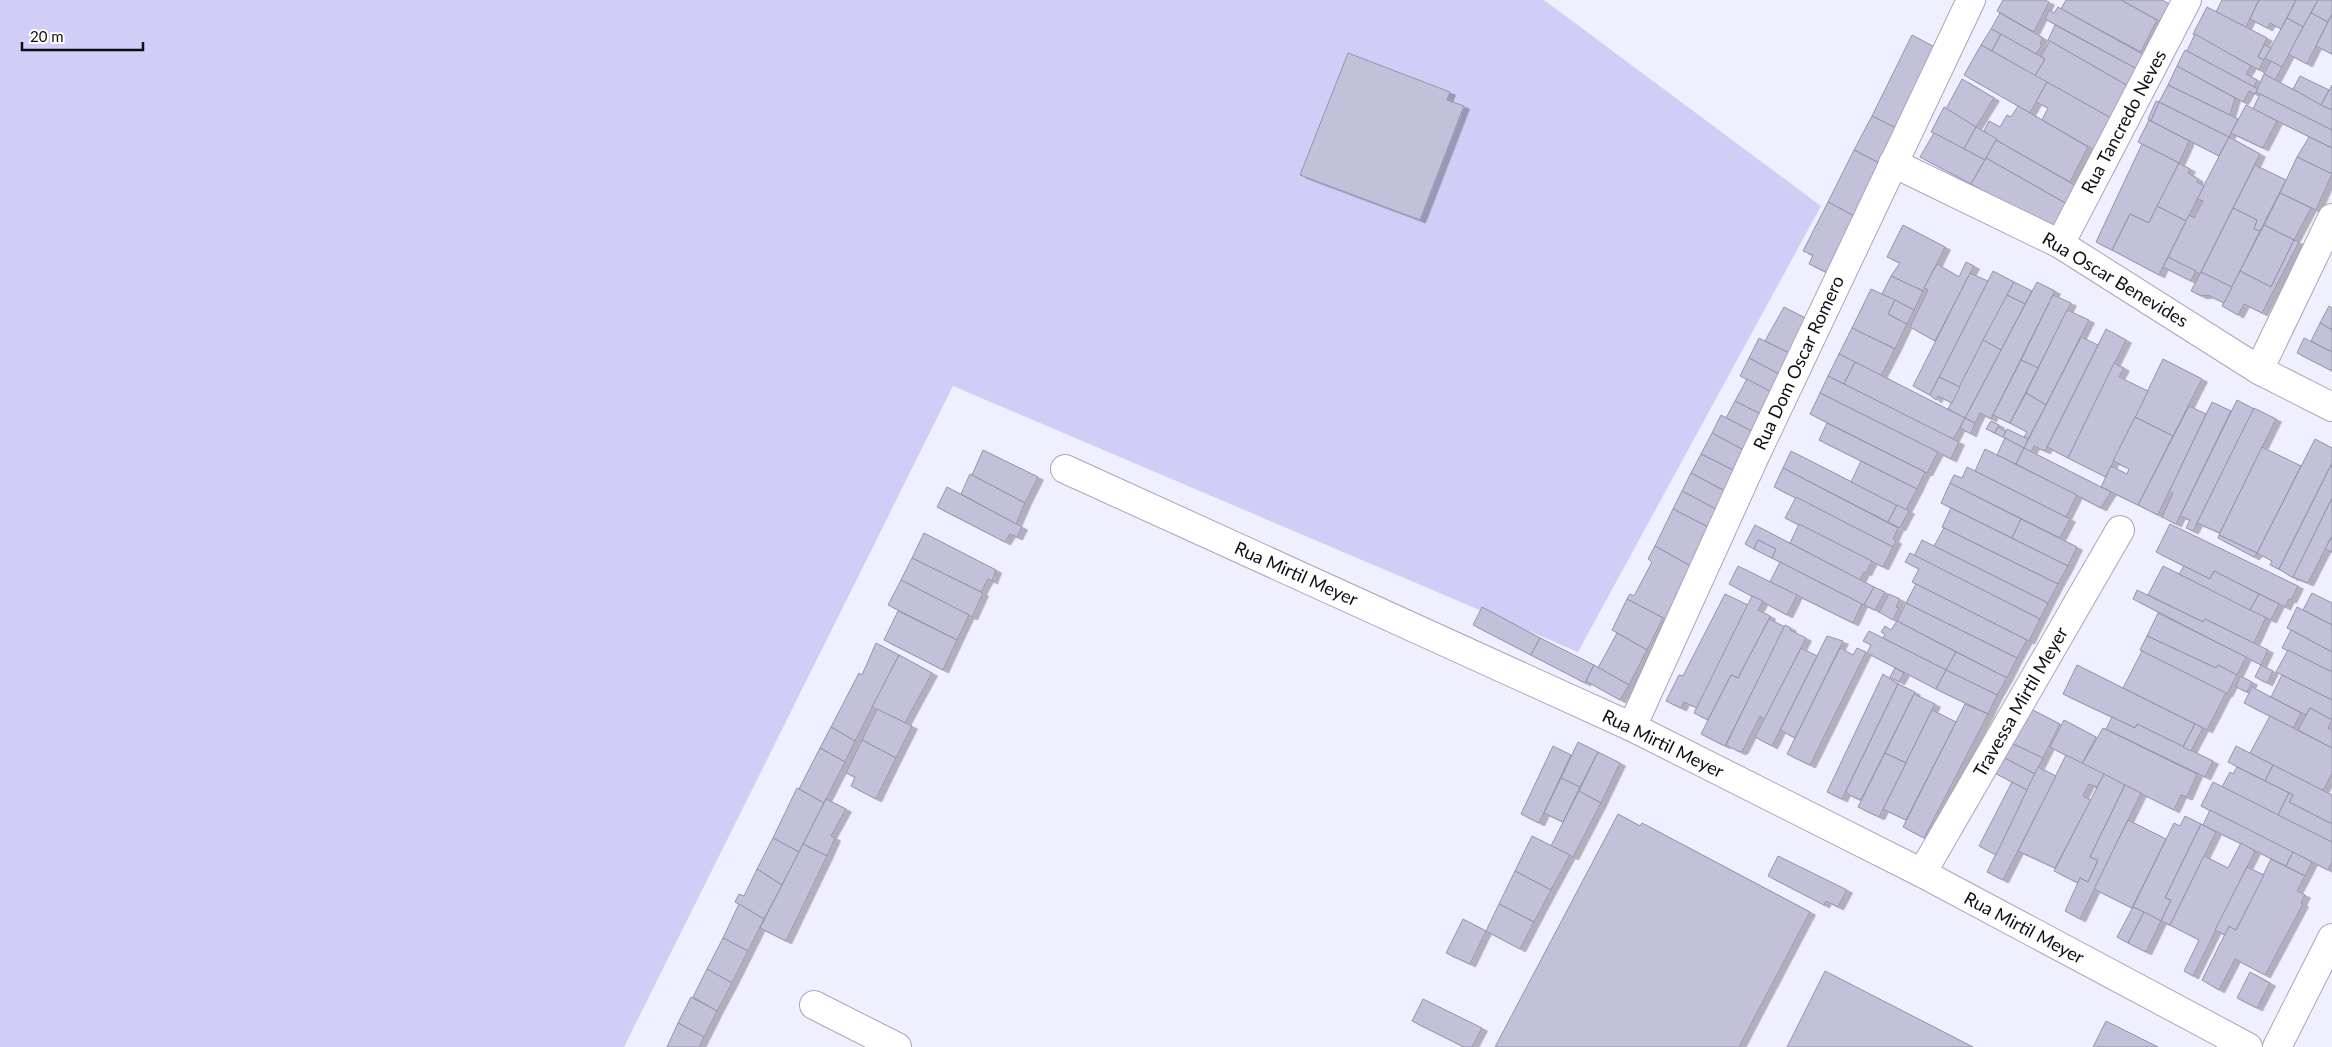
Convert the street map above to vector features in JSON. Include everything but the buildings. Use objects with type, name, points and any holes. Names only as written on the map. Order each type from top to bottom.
[{"type":"street","name":"Rua Dom Oscar Romero","points":[[1632,727],[1755,456],[1971,0]]},
{"type":"street","name":"Rua Tancredo Neves","points":[[2060,244],[2187,0]]},
{"type":"street","name":"Rua Oscar Benevides","points":[[1893,163],[2060,244],[2259,370],[2332,407]]},
{"type":"street","points":[[2259,370],[2332,218]]},
{"type":"street","name":"Rua Mirtil Meyer","points":[[1065,469],[1632,727],[1922,873],[2248,1047]]},
{"type":"street","name":"Travessa Mirtil Meyer","points":[[1922,873],[2120,530]]},
{"type":"street","points":[[2277,1047],[2332,938]]},
{"type":"street","points":[[814,1005],[897,1047]]},
{"type":"shaded area","points":[[0,0],[1544,0],[1821,206],[1578,652],[953,386],[624,1047],[0,1047]]}]
